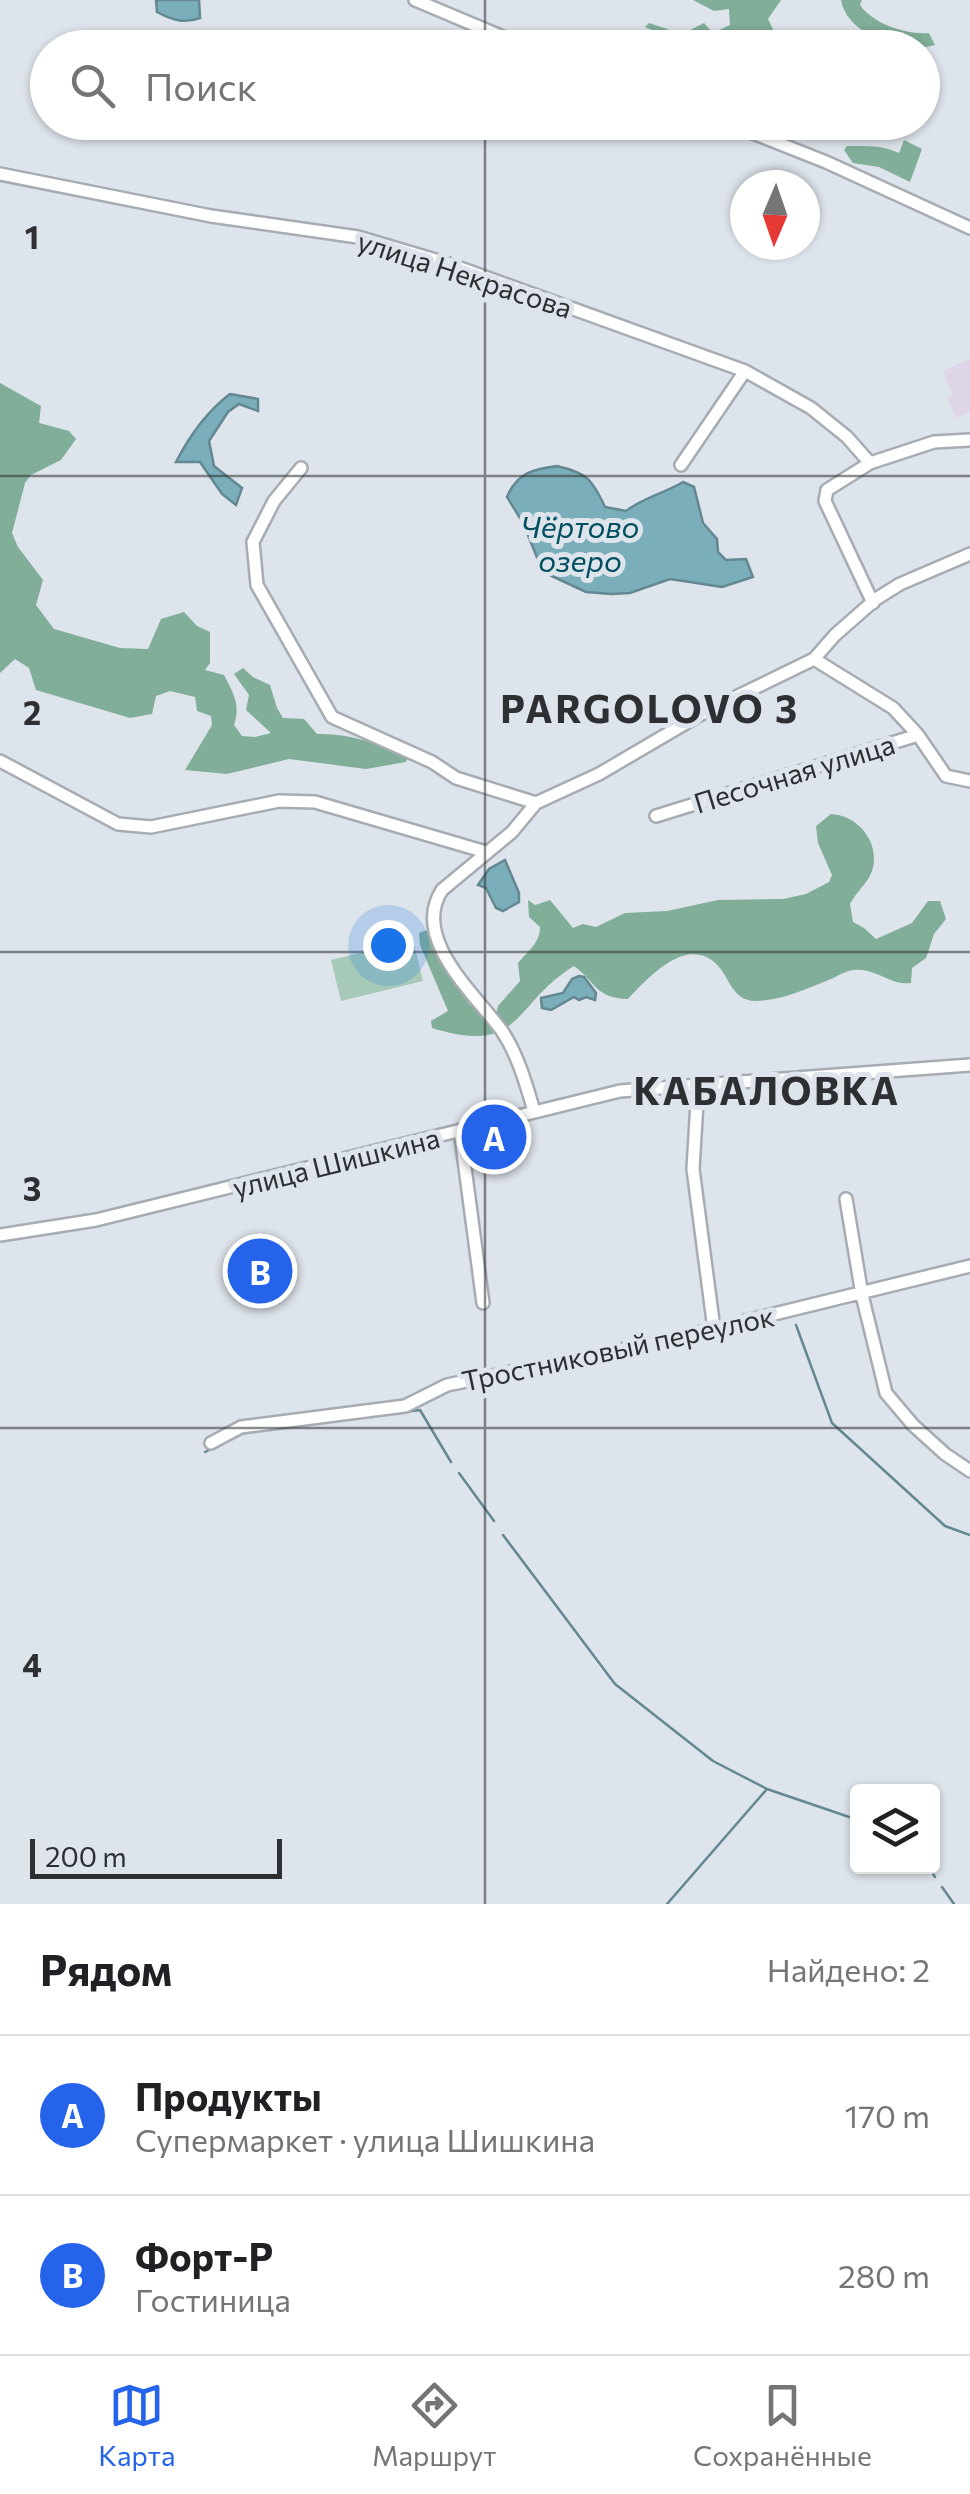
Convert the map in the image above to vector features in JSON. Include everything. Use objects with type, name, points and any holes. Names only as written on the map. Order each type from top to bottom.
[{"type":"street","points":[[415,0],[486,30]]},
{"type":"street","points":[[770,140],[970,228]]},
{"type":"street","name":"улица Некрасова","points":[[0,174],[211,216],[388,244],[745,372],[812,408],[847,437],[870,463]]},
{"type":"street","points":[[681,465],[745,372]]},
{"type":"street","points":[[873,602],[826,501],[827,490],[870,463],[934,442],[970,440]]},
{"type":"street","points":[[301,468],[274,501],[253,542],[257,585],[332,718],[432,762],[456,778],[536,803]]},
{"type":"street","points":[[534,1111],[504,1033],[454,974],[434,919],[435,900],[442,890],[512,832],[536,803],[599,774],[704,713],[814,659],[873,602],[900,584],[970,554]]},
{"type":"street","points":[[814,659],[893,708],[918,735]]},
{"type":"street","name":"Песочная улица","points":[[656,816],[918,735],[946,776],[970,780]]},
{"type":"street","points":[[0,761],[118,824],[152,827],[279,801],[314,802],[486,852]]},
{"type":"street","name":"улица Шишкина","points":[[0,1235],[96,1220],[620,1091],[970,1065]]},
{"type":"street","points":[[698,1084],[694,1168],[714,1329]]},
{"type":"street","points":[[460,1130],[483,1303]]},
{"type":"street","points":[[846,1199],[862,1295],[886,1393],[934,1444],[970,1470]]},
{"type":"street","name":"Тростниковый переулок","points":[[210,1443],[241,1427],[405,1406],[446,1385],[714,1329],[970,1266]]},
{"type":"shaded area","points":[[970,359],[970,412],[956,418],[947,398],[953,395],[943,371]]},
{"type":"green space","points":[[693,0],[781,0],[768,19],[773,30],[719,30],[730,25],[729,9],[714,11]]},
{"type":"green space","points":[[841,0],[862,0],[860,5],[873,18],[901,30],[863,30],[846,13]]},
{"type":"green space","points":[[649,23],[670,30],[652,30],[645,27]]},
{"type":"green space","points":[[704,23],[710,30],[690,30]]},
{"type":"green space","points":[[904,140],[922,149],[910,182],[879,167],[853,163],[844,150],[847,146],[867,146],[899,153]]},
{"type":"green space","points":[[0,383],[41,406],[39,423],[69,431],[76,439],[61,460],[31,475],[25,483],[12,533],[43,580],[36,605],[54,629],[120,648],[148,649],[161,619],[184,612],[197,626],[210,632],[210,663],[205,670],[224,675],[236,705],[234,725],[242,736],[271,733],[246,710],[249,695],[234,674],[243,668],[270,685],[283,718],[304,719],[317,734],[341,735],[375,744],[408,757],[406,762],[366,769],[289,759],[227,774],[185,770],[212,725],[211,716],[197,711],[195,697],[170,691],[156,696],[152,714],[130,718],[36,690],[29,668],[15,659],[0,673]]},
{"type":"green space","points":[[831,814],[858,825],[873,850],[870,875],[850,904],[853,922],[876,939],[912,923],[928,901],[940,901],[946,919],[934,934],[926,958],[912,968],[911,983],[853,970],[775,999],[747,1000],[735,992],[713,961],[690,955],[666,964],[628,999],[602,993],[574,966],[500,1031],[484,1036],[432,1028],[431,1021],[448,1011],[420,945],[419,933],[427,930],[469,1004],[494,1022],[498,1006],[520,981],[518,963],[538,938],[540,927],[529,917],[528,900],[535,905],[550,900],[573,928],[583,924],[596,927],[625,913],[667,911],[718,900],[783,899],[806,894],[829,882],[832,875],[818,843],[816,826]]},
{"type":"green space","points":[[413,940],[423,981],[341,1001],[331,960]]},
{"type":"water","points":[[156,0],[199,0],[200,18],[183,21],[168,17],[157,12]]},
{"type":"water","points":[[230,394],[258,399],[258,411],[239,404],[228,412],[209,441],[214,466],[242,488],[236,505],[222,494],[200,462],[176,462],[199,425]]},
{"type":"water","name":"Чёртово озеро","points":[[557,466],[587,479],[605,507],[626,511],[683,482],[694,487],[703,523],[717,539],[718,552],[726,560],[746,559],[753,577],[722,587],[670,579],[630,593],[611,594],[586,592],[543,572],[523,523],[507,497],[516,482],[527,474]]},
{"type":"water","points":[[505,860],[519,902],[503,911],[496,908],[486,888],[478,885],[489,869]]},
{"type":"water","points":[[579,976],[596,993],[595,1000],[574,997],[551,1010],[542,1008],[541,998],[563,993],[572,979]]},
{"type":"waterway","points":[[796,1325],[832,1423],[945,1526],[970,1535]]},
{"type":"waterway","points":[[387,1414],[420,1410],[451,1462]]},
{"type":"waterway","points":[[205,1452],[246,1432]]},
{"type":"waterway","points":[[459,1473],[494,1521]]},
{"type":"waterway","points":[[503,1535],[615,1684],[713,1761],[767,1789],[850,1817]]},
{"type":"waterway","points":[[667,1904],[767,1789]]},
{"type":"waterway","points":[[942,1887],[954,1904]]},
{"type":"place","name":"Продукты","points":[[494,1137]]},
{"type":"place","name":"Форт-Р","points":[[260,1271]]},
{"type":"district","name":"PARGOLOVO 3","points":[[650,707]]},
{"type":"district","name":"КАБАЛОВКА","points":[[767,1089]]}]
